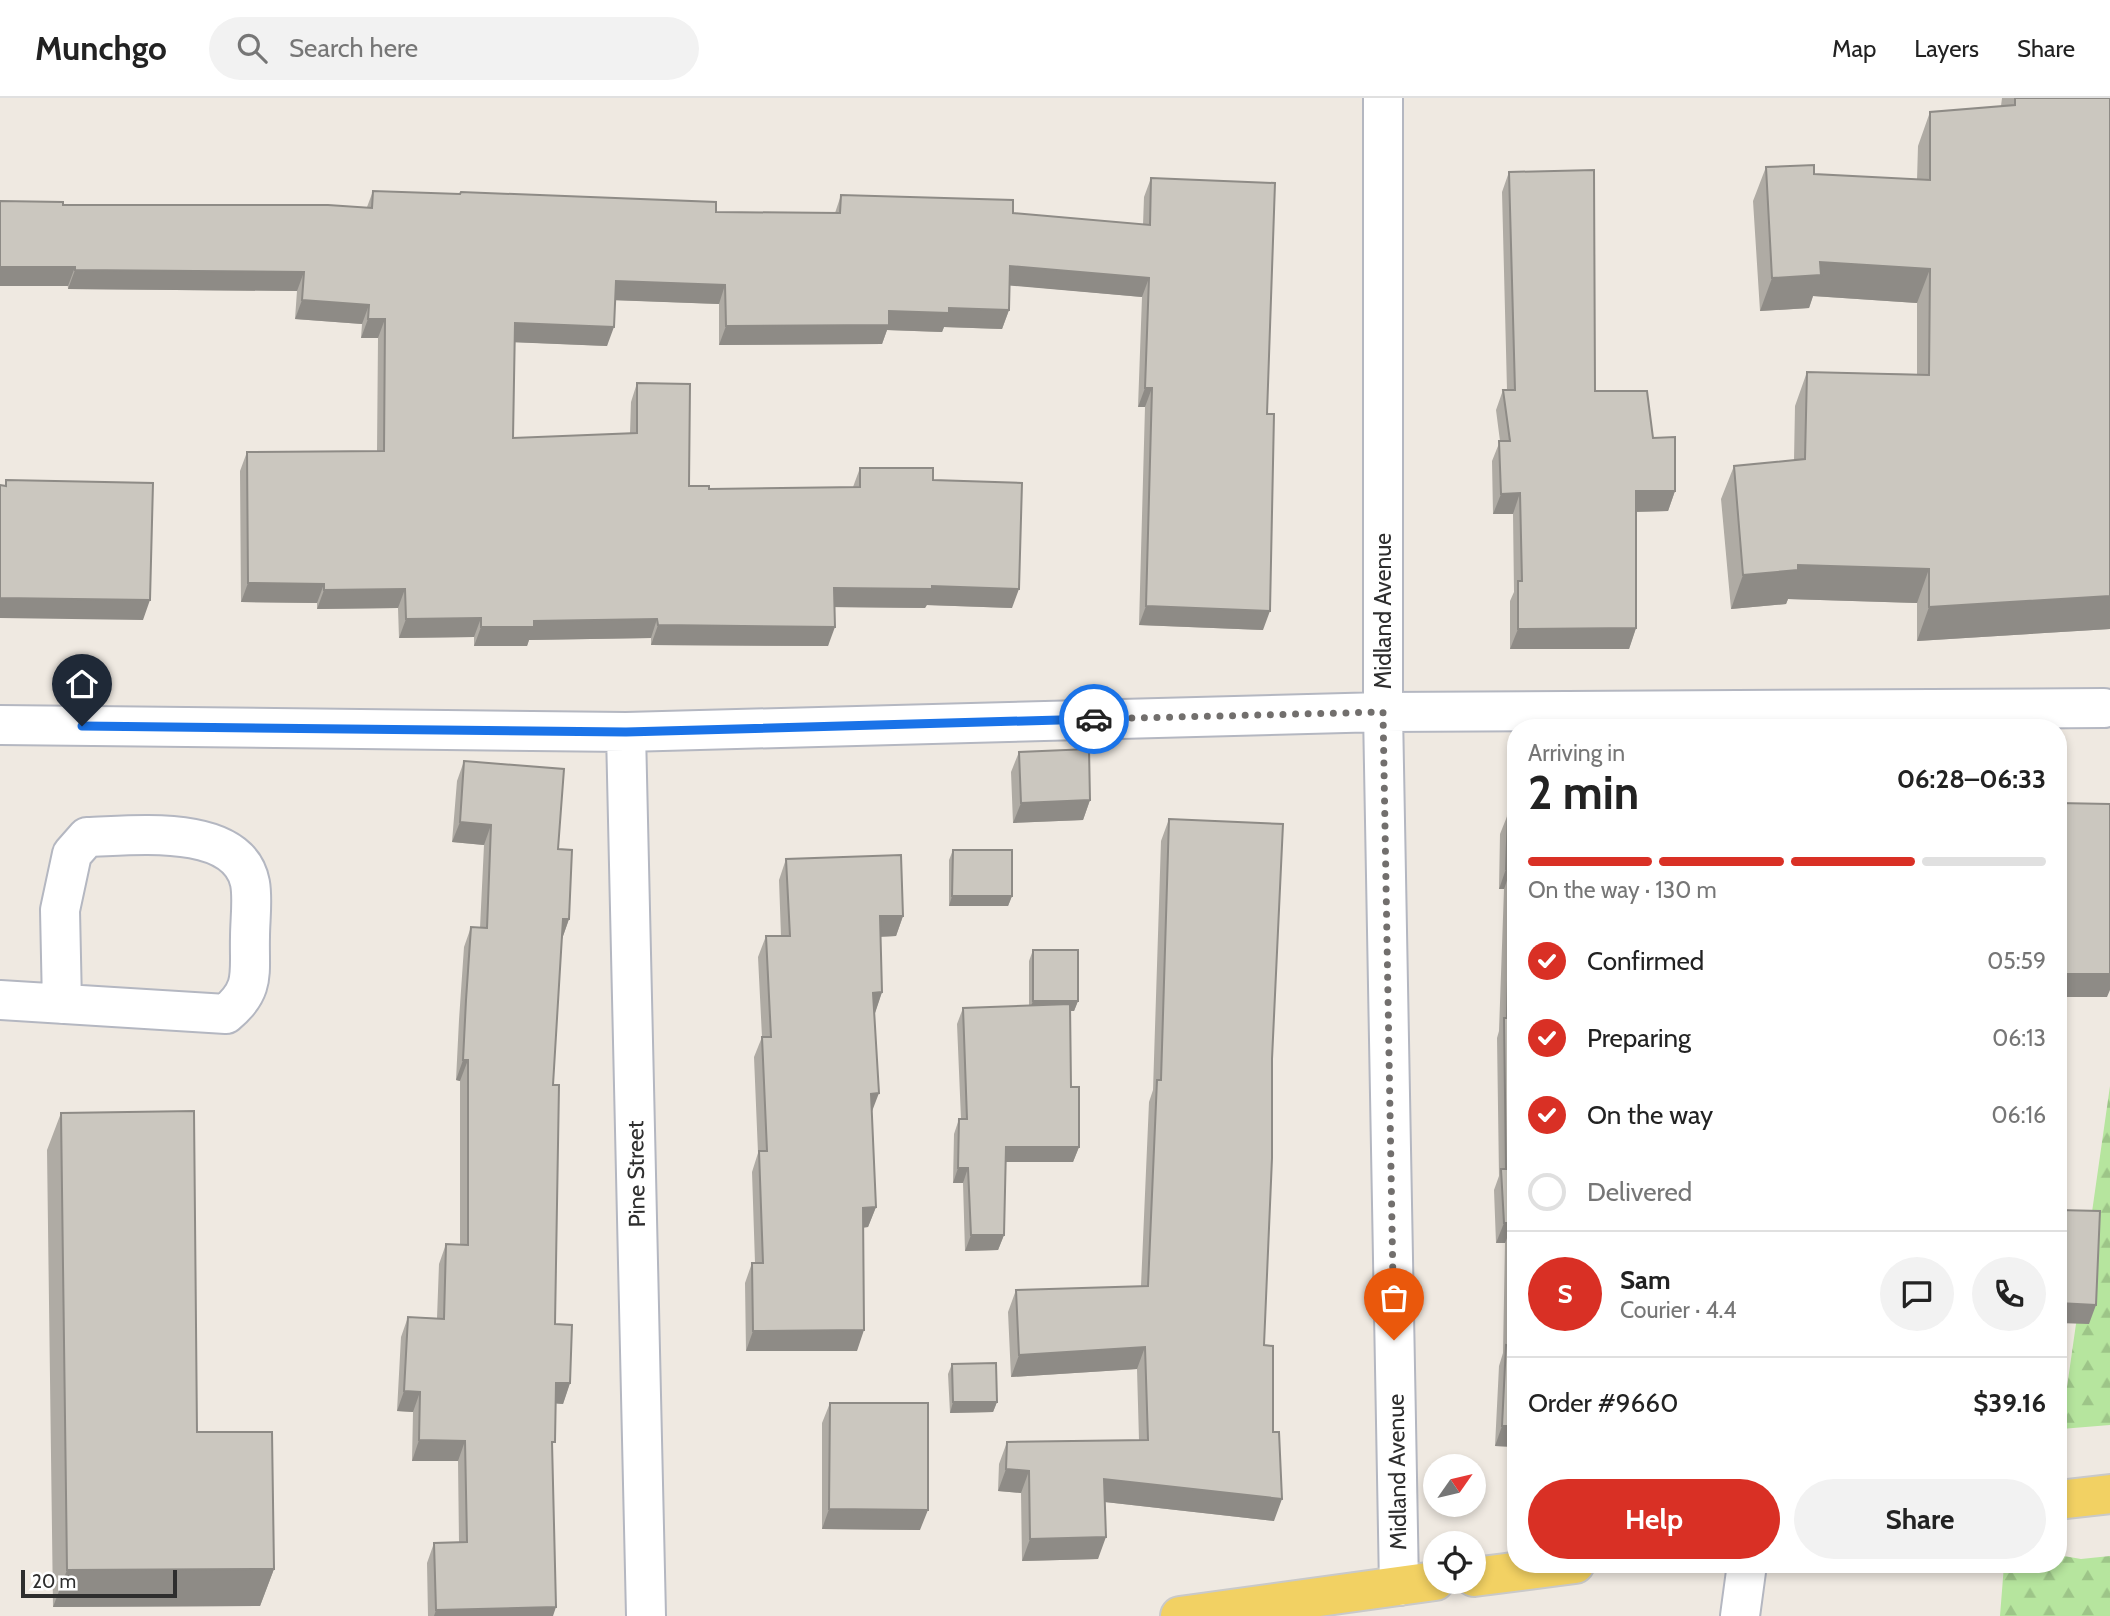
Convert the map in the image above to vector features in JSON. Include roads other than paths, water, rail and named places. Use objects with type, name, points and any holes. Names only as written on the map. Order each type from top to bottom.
[{"type":"main road","points":[[2067,1499],[2110,1494]]},
{"type":"main road","points":[[1486,1575],[1507,1573]]},
{"type":"main road","points":[[1180,1616],[1417,1584]]},
{"type":"street","name":"Midland Avenue","points":[[1383,98],[1383,712],[1417,1584]]},
{"type":"street","points":[[0,725],[626,732],[1383,712],[2104,708]]},
{"type":"street","name":"Pine Street","points":[[626,732],[646,1616]]},
{"type":"street","points":[[0,1000],[62,1004],[226,1014],[243,1000],[249,981],[250,881],[236,860],[217,845],[191,836],[87,837],[72,854],[60,910],[62,1004]]},
{"type":"street","points":[[1740,1616],[1746,1573]]}]
